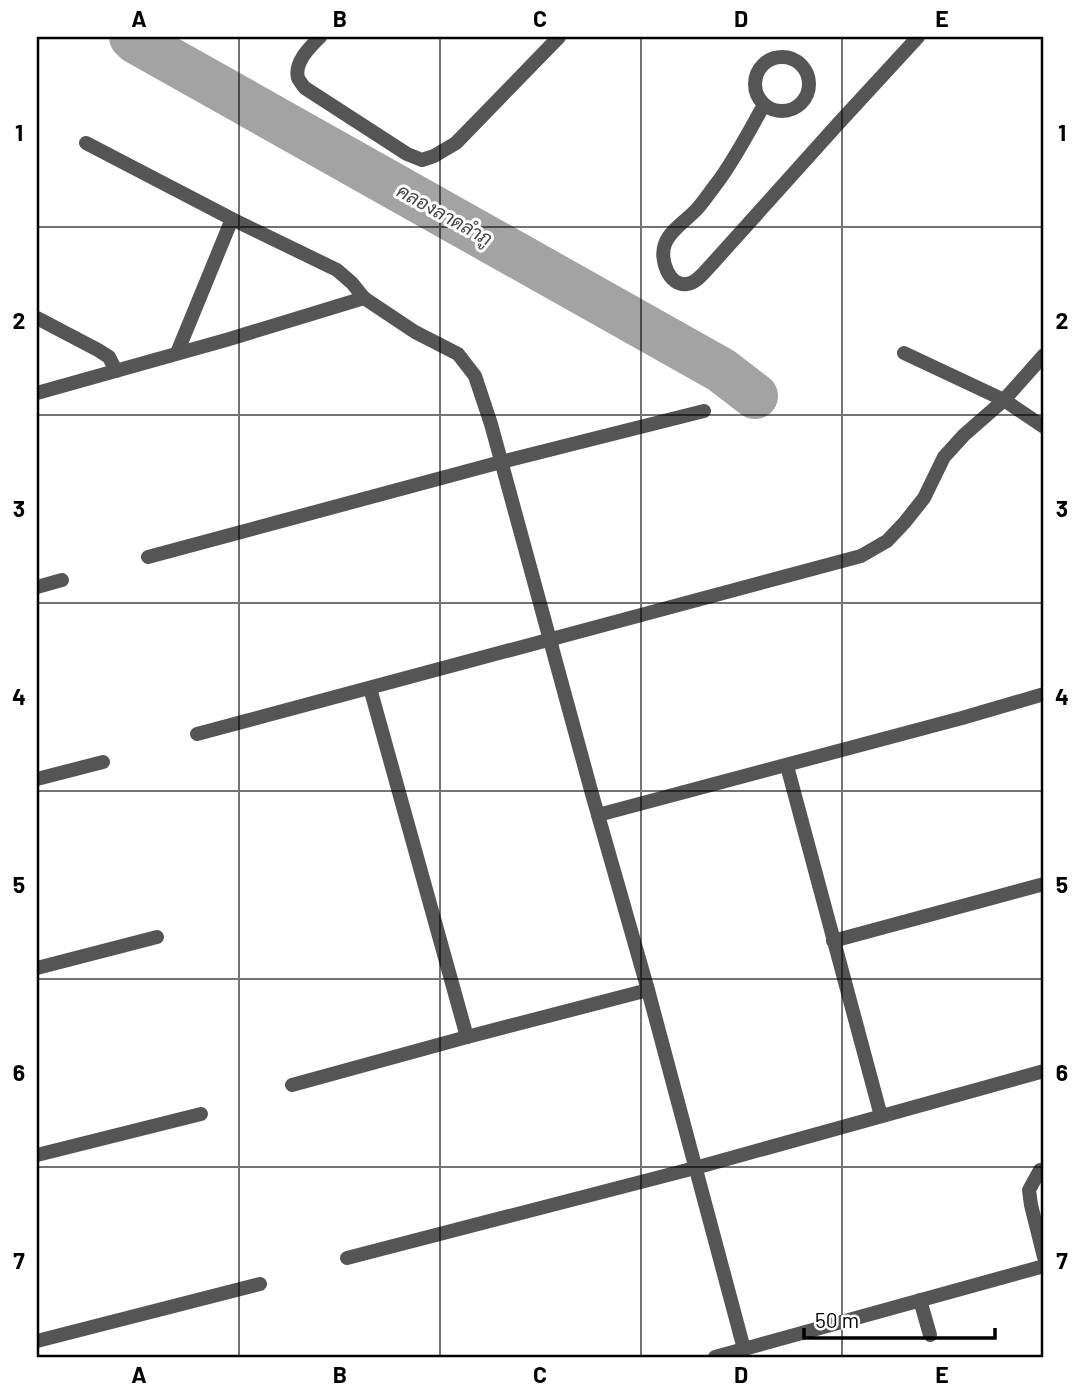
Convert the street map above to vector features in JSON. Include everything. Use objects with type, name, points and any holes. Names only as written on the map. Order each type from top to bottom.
[{"type":"street","points":[[320,37],[306,51],[299,65],[298,78],[305,88],[407,154],[422,160],[456,144],[558,37]]},
{"type":"street","points":[[764,105],[719,181],[664,245],[662,257],[667,271],[677,283],[687,285],[695,281],[712,264],[918,37]]},
{"type":"street","points":[[86,143],[337,270],[364,298],[415,332],[458,354],[475,376],[648,990],[744,1349]]},
{"type":"street","points":[[177,353],[232,219]]},
{"type":"street","points":[[37,393],[364,298]]},
{"type":"street","points":[[37,318],[109,357],[116,371]]},
{"type":"street","points":[[904,353],[1004,400],[1044,426]]},
{"type":"street","points":[[197,734],[861,556],[887,541],[923,498],[944,457],[964,435],[1004,400],[1044,355]]},
{"type":"street","points":[[148,557],[501,462],[704,411]]},
{"type":"street","points":[[37,587],[62,580]]},
{"type":"street","points":[[370,688],[467,1037]]},
{"type":"street","points":[[598,815],[787,766],[1044,694]]},
{"type":"street","points":[[37,779],[103,761]]},
{"type":"street","points":[[787,766],[881,1116]]},
{"type":"street","points":[[833,941],[1044,884]]},
{"type":"street","points":[[37,968],[157,937]]},
{"type":"street","points":[[292,1085],[648,990]]},
{"type":"street","points":[[347,1258],[695,1168],[1044,1071]]},
{"type":"street","points":[[37,1155],[201,1114]]},
{"type":"street","points":[[1040,1170],[1029,1190],[1044,1257]]},
{"type":"street","points":[[715,1357],[1044,1266]]},
{"type":"street","points":[[37,1341],[260,1284]]},
{"type":"street","points":[[920,1300],[930,1335]]},
{"type":"waterway","name":"คลองลาดลำภู","points":[[132,37],[721,370],[755,396]]}]
